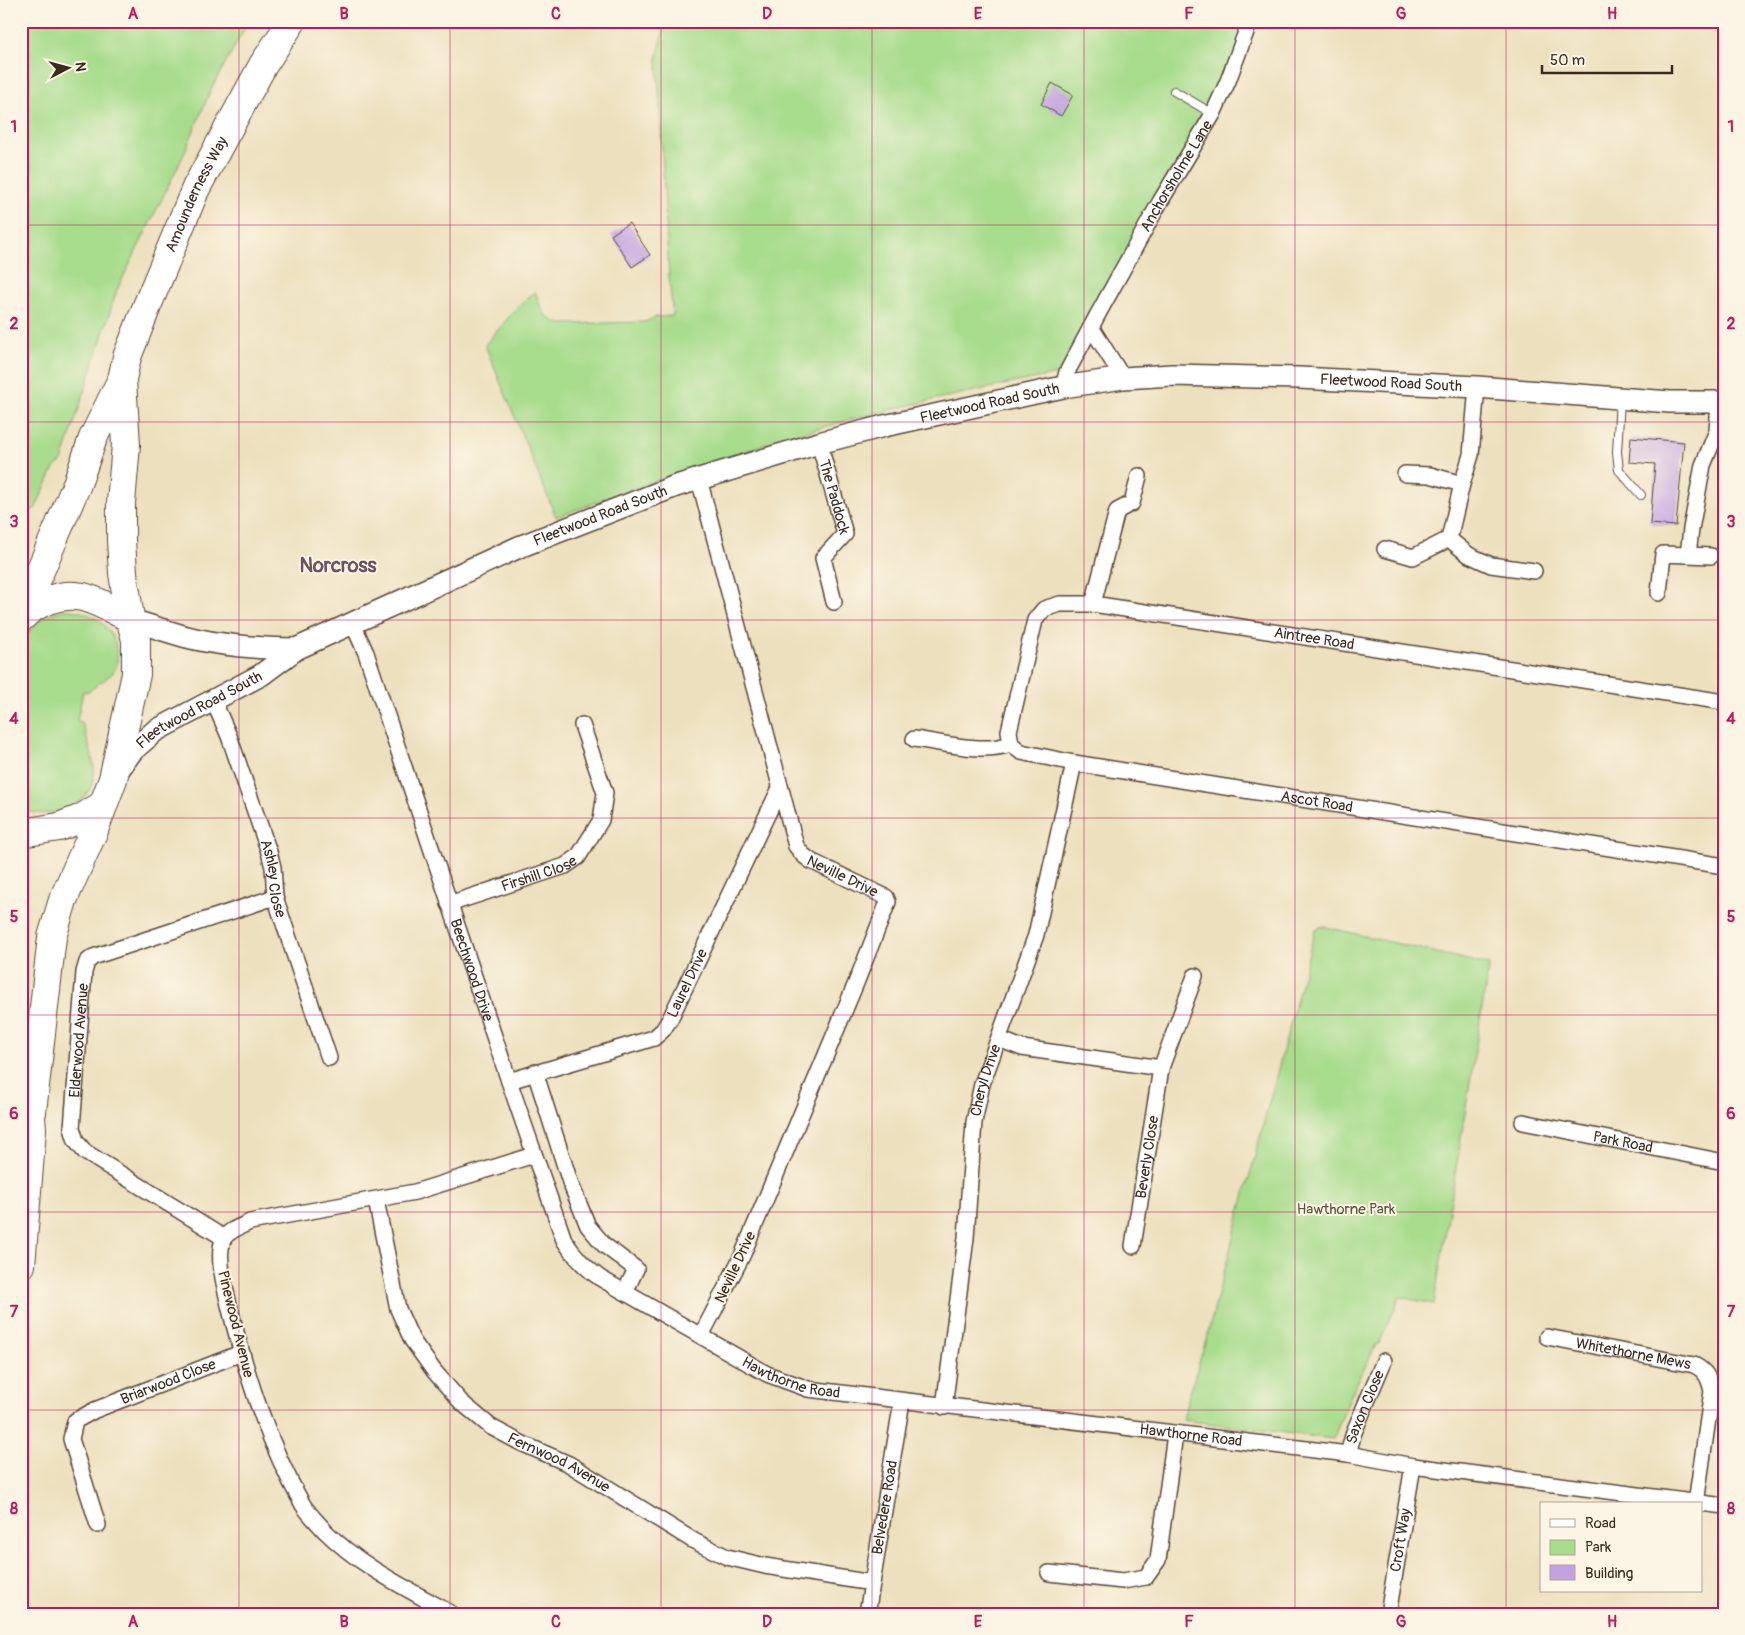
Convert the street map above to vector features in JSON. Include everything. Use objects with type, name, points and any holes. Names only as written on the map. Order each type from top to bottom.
[{"type":"highway","name":"Amounderness Way","points":[[21,608],[40,571],[77,484],[93,438],[122,379],[127,357],[140,323],[196,188],[263,65],[292,21]]},
{"type":"highway","name":"Amounderness Way","points":[[103,805],[113,779],[136,674],[136,640],[130,619],[123,573],[121,540],[121,503],[126,445],[122,379]]},
{"type":"highway","points":[[21,618],[38,605],[50,600],[74,596],[91,600],[130,619]]},
{"type":"highway","points":[[21,833],[59,827],[103,805]]},
{"type":"highway","points":[[21,1265],[32,1112],[52,937],[63,900],[88,845],[103,805]]},
{"type":"highway","points":[[21,1053],[32,1112]]},
{"type":"main road","name":"Fleetwood Road South","points":[[113,779],[132,751],[167,723],[260,675],[296,649],[519,547],[699,479],[819,443],[894,424],[1063,387],[1123,378],[1172,375],[1254,376],[1478,387],[1670,402],[1721,402]]},
{"type":"main road","name":"Fleetwood Road South","points":[[130,619],[205,641],[259,648],[296,649]]},
{"type":"street","name":"Anchorsholme Lane","points":[[1063,387],[1067,372],[1091,327],[1160,202],[1213,114],[1228,81],[1250,21]]},
{"type":"street","points":[[1091,327],[1123,378]]},
{"type":"street","points":[[1449,539],[1471,455],[1478,387]]},
{"type":"street","points":[[1688,555],[1690,530],[1703,465],[1717,431],[1721,402]]},
{"type":"street","name":"The Paddock","points":[[819,443],[844,534],[823,558],[834,602]]},
{"type":"street","points":[[1405,474],[1430,475],[1462,484]]},
{"type":"street","points":[[1093,604],[1117,511],[1132,503],[1139,476]]},
{"type":"street","name":"Neville Drive","points":[[699,479],[796,846],[811,861],[886,896],[888,902],[742,1256],[701,1336]]},
{"type":"street","points":[[1385,549],[1413,557],[1449,539]]},
{"type":"street","points":[[1449,539],[1470,555],[1491,565],[1534,571]]},
{"type":"street","points":[[1659,593],[1662,554],[1711,556]]},
{"type":"street","name":"Aintree Road","points":[[1011,744],[1009,731],[1035,620],[1044,609],[1060,604],[1093,604],[1724,702]]},
{"type":"street","name":"Beechwood Drive","points":[[353,624],[366,653],[508,1081],[564,1240],[574,1256],[585,1268],[673,1320]]},
{"type":"street","name":"Ashley Close","points":[[213,700],[229,736],[274,867],[275,897],[329,1058]]},
{"type":"street","name":"Firshill Close","points":[[450,904],[564,866],[578,857],[601,820],[605,793],[582,725]]},
{"type":"street","points":[[914,739],[984,748],[999,748],[1011,744]]},
{"type":"street","name":"Ascot Road","points":[[1011,744],[1021,752],[1074,763],[1724,866]]},
{"type":"street","name":"Cheryl Drive","points":[[944,1406],[966,1238],[974,1122],[982,1084],[1036,935],[1074,763]]},
{"type":"street","name":"Laurel Drive","points":[[508,1081],[654,1038],[662,1030],[670,1018],[780,788]]},
{"type":"street","name":"Elderwood Avenue","points":[[224,1238],[85,1152],[76,1141],[72,1128],[84,972],[86,962],[93,957],[275,897]]},
{"type":"street","name":"Beverly Close","points":[[1134,1246],[1161,1068],[1195,976]]},
{"type":"street","points":[[999,1040],[1022,1048],[1161,1068]]},
{"type":"street","points":[[535,1072],[570,1182],[588,1226],[604,1245],[636,1269],[624,1292]]},
{"type":"street","name":"Park Road","points":[[1523,1122],[1724,1162]]},
{"type":"street","points":[[224,1238],[236,1228],[250,1222],[414,1192],[534,1156]]},
{"type":"street","name":"Fernwood Avenue","points":[[376,1200],[398,1308],[412,1340],[434,1371],[461,1402],[491,1427],[521,1443],[569,1464],[694,1541],[728,1557],[764,1566],[872,1583]]},
{"type":"street","name":"Pinewood Avenue","points":[[224,1238],[221,1253],[222,1273],[241,1353],[280,1460],[304,1506],[325,1531],[370,1568],[452,1614]]},
{"type":"street","name":"Hawthorne Road","points":[[673,1320],[767,1374],[808,1389],[1348,1454],[1413,1466],[1683,1502]]},
{"type":"street","name":"Whitethorne Mews","points":[[1547,1337],[1702,1369],[1709,1378],[1712,1391],[1690,1502]]},
{"type":"street","name":"Briarwood Close","points":[[98,1525],[71,1439],[75,1421],[95,1410],[241,1353]]},
{"type":"street","name":"Saxon Close","points":[[1348,1454],[1354,1432],[1384,1361]]},
{"type":"street","name":"Belvedere Road","points":[[867,1614],[902,1401]]},
{"type":"street","points":[[1049,1573],[1123,1581],[1146,1577],[1158,1560],[1175,1434]]},
{"type":"street","name":"Croft Way","points":[[1388,1614],[1413,1466]]},
{"type":"street","name":"Hawthorne Road","points":[[1702,1504],[1724,1506]]},
{"type":"lane","points":[[1174,91],[1213,114]]},
{"type":"lane","points":[[1620,398],[1617,452],[1619,470],[1641,496]]},
{"type":"green space","points":[[21,21],[249,21],[212,87],[183,156],[117,290],[62,461],[54,468],[35,509],[21,513]]},
{"type":"green space","points":[[667,21],[1250,21],[1228,81],[1067,372],[900,407],[808,431],[699,466],[556,517],[485,345],[515,310],[535,291],[547,316],[561,324],[645,322],[656,317],[673,316],[669,277],[657,59]]},
{"type":"green space","points":[[64,610],[82,612],[105,625],[114,640],[117,665],[109,676],[89,692],[83,691],[77,721],[82,722],[92,756],[94,774],[91,786],[77,803],[66,809],[55,812],[32,812],[21,809],[21,649],[28,634],[37,623],[49,615]]},
{"type":"green space","name":"Hawthorne Park","points":[[1320,927],[1489,965],[1434,1304],[1400,1297],[1379,1344],[1376,1345],[1351,1395],[1333,1439],[1183,1420],[1313,938],[1315,931]]},
{"type":"building","points":[[1052,83],[1073,95],[1061,116],[1041,104]]},
{"type":"building","points":[[629,223],[650,255],[632,267],[611,235]]},
{"type":"building","points":[[1631,437],[1684,442],[1676,526],[1650,524],[1655,464],[1629,462]]},
{"type":"district","name":"Norcross","points":[[338,565]]}]
